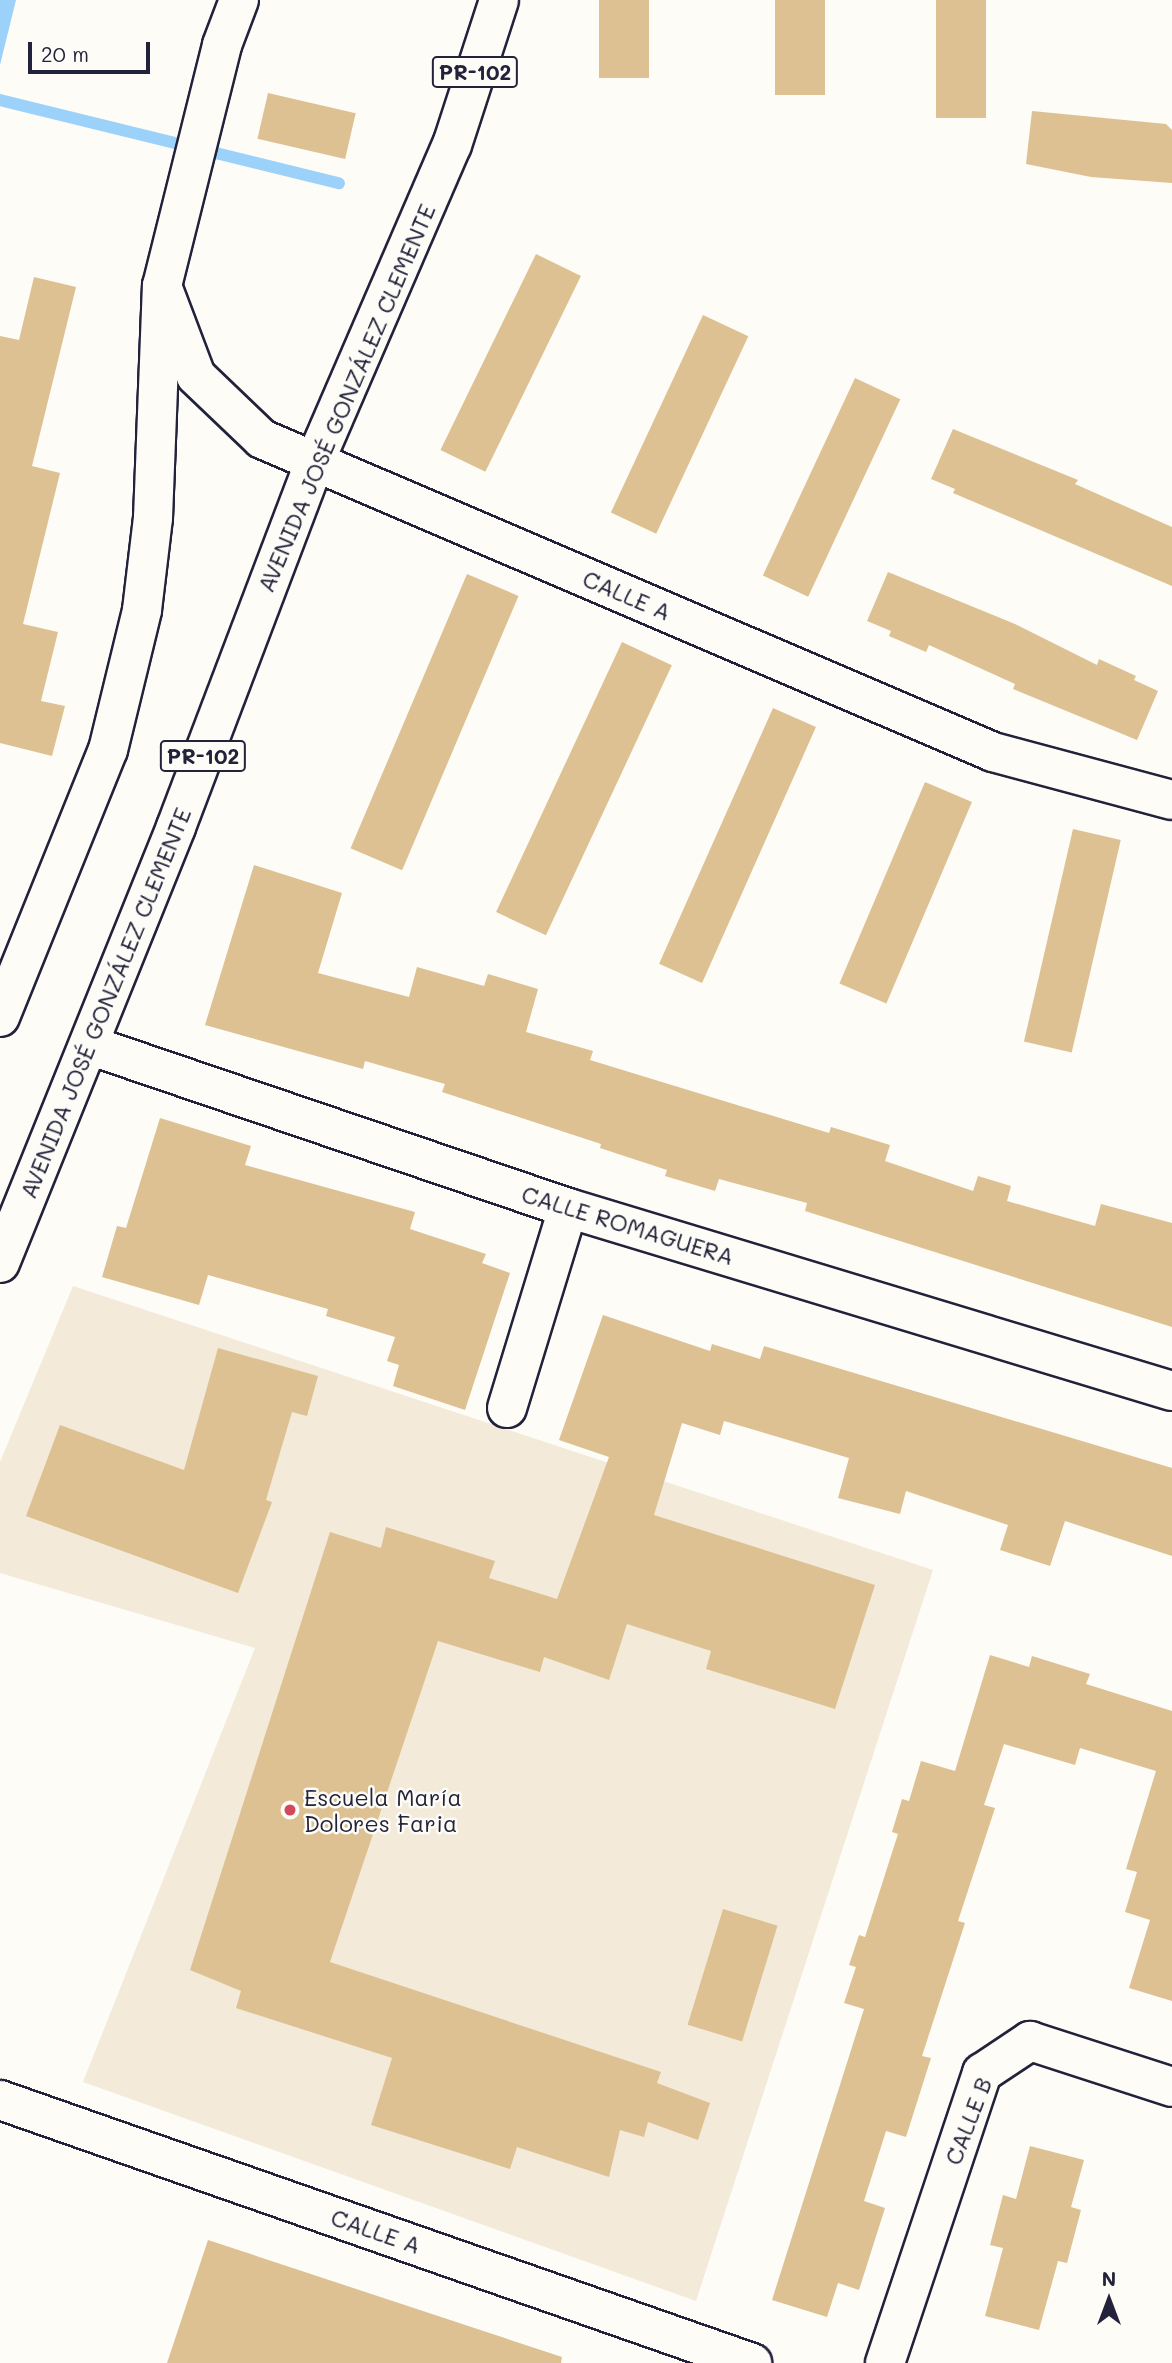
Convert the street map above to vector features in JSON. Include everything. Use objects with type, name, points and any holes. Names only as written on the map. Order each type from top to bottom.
[{"type":"street","points":[[0,1017],[108,750],[142,610],[153,518],[162,286],[215,73],[239,0]]},
{"type":"street","name":"AVENIDA JOSÉ GONZÁLEZ CLEMENTE","points":[[0,1263],[89,1045],[315,461],[452,145],[499,0]]},
{"type":"street","name":"CALLE A","points":[[162,286],[196,376],[262,439],[993,752],[1172,800]]},
{"type":"street","name":"CALLE ROMAGUERA","points":[[89,1045],[568,1208],[1172,1391]]},
{"type":"street","points":[[506,1408],[568,1208]]},
{"type":"street","name":"CALLE B","points":[[885,2363],[982,2073],[1030,2041],[1172,2087]]},
{"type":"street","name":"CALLE A","points":[[0,2099],[752,2363]]},
{"type":"shaded area","points":[[73,1286],[933,1570],[696,2301],[83,2082],[255,1648],[0,1573],[0,1462]]},
{"type":"water","points":[[0,0],[16,0],[0,65]]},
{"type":"building","points":[[599,0],[649,0],[649,78],[599,78]]},
{"type":"building","points":[[775,0],[825,0],[825,95],[775,95]]},
{"type":"building","points":[[936,0],[986,0],[986,118],[936,118]]},
{"type":"building","points":[[268,93],[356,113],[345,159],[257,139]]},
{"type":"building","points":[[1032,111],[1166,124],[1172,130],[1172,183],[1091,177],[1026,164]]},
{"type":"building","points":[[536,254],[581,276],[485,472],[440,450]]},
{"type":"building","points":[[34,277],[76,287],[32,466],[60,473],[23,624],[58,632],[41,701],[65,706],[52,756],[0,743],[0,336],[19,340]]},
{"type":"building","points":[[703,315],[748,336],[656,534],[611,513]]},
{"type":"building","points":[[855,378],[900,399],[808,597],[763,576]]},
{"type":"building","points":[[953,429],[1078,480],[1075,484],[1172,527],[1172,586],[953,493],[955,489],[931,479]]},
{"type":"building","points":[[888,572],[1015,624],[1097,665],[1099,659],[1136,676],[1134,680],[1158,691],[1137,740],[1013,689],[1015,684],[929,645],[926,652],[889,636],[891,631],[867,621]]},
{"type":"building","points":[[467,574],[519,596],[402,870],[351,848]]},
{"type":"building","points":[[622,642],[672,665],[546,935],[496,912]]},
{"type":"building","points":[[773,708],[816,727],[702,983],[659,964]]},
{"type":"building","points":[[925,782],[972,802],[886,1004],[839,984]]},
{"type":"building","points":[[1073,829],[1121,840],[1072,1052],[1024,1041]]},
{"type":"building","points":[[254,865],[342,893],[318,973],[409,997],[417,967],[484,986],[488,974],[538,989],[526,1032],[593,1051],[590,1060],[829,1133],[831,1127],[890,1145],[885,1161],[973,1191],[978,1176],[1011,1186],[1007,1201],[1095,1226],[1101,1204],[1172,1223],[1172,1327],[805,1211],[807,1203],[719,1179],[715,1191],[665,1176],[667,1170],[600,1148],[601,1144],[442,1092],[445,1084],[365,1061],[363,1069],[205,1025]]},
{"type":"building","points":[[160,1118],[251,1146],[245,1165],[415,1212],[410,1229],[486,1254],[482,1263],[510,1273],[465,1410],[393,1386],[399,1365],[387,1361],[395,1337],[326,1316],[328,1309],[208,1275],[199,1305],[102,1277],[117,1226],[126,1228]]},
{"type":"building","points":[[603,1315],[710,1351],[712,1344],[760,1359],[764,1346],[1172,1468],[1172,1556],[1065,1521],[1050,1566],[1000,1550],[1008,1525],[906,1491],[900,1514],[838,1498],[849,1458],[724,1421],[720,1435],[682,1423],[654,1515],[875,1585],[835,1709],[706,1669],[711,1651],[627,1624],[609,1680],[544,1657],[540,1672],[438,1641],[330,1962],[661,2072],[657,2083],[710,2103],[698,2140],[648,2122],[644,2137],[620,2130],[609,2177],[517,2147],[510,2169],[371,2125],[392,2058],[236,2008],[241,1991],[190,1970],[330,1532],[381,1548],[386,1527],[495,1561],[489,1578],[557,1599],[609,1457],[559,1440]]},
{"type":"building","points":[[218,1348],[318,1376],[307,1416],[292,1412],[266,1500],[272,1502],[238,1593],[26,1516],[60,1425],[184,1470]]},
{"type":"building","points":[[990,1655],[1029,1667],[1032,1656],[1090,1674],[1086,1684],[1172,1711],[1172,2001],[1129,1988],[1150,1920],[1125,1912],[1137,1872],[1126,1869],[1156,1771],[1080,1748],[1075,1765],[1004,1744],[984,1805],[995,1808],[958,1921],[965,1923],[922,2056],[931,2058],[906,2137],[886,2131],[864,2201],[885,2208],[859,2290],[838,2283],[827,2317],[772,2300],[864,2009],[844,2003],[856,1967],[849,1965],[859,1935],[865,1937],[898,1834],[892,1832],[902,1799],[909,1801],[921,1761],[955,1771]]},
{"type":"building","points":[[723,1909],[778,1926],[742,2041],[688,2025]]},
{"type":"building","points":[[1030,2146],[1084,2160],[1071,2207],[1081,2210],[1067,2263],[1058,2261],[1039,2330],[985,2316],[1003,2248],[990,2245],[1003,2195],[1016,2199]]},
{"type":"building","points":[[208,2240],[562,2357],[561,2363],[167,2363]]},
{"type":"waterway","points":[[0,100],[339,183]]},
{"type":"place","name":"Escuela María Dolores Faria","points":[[290,1810]]}]
